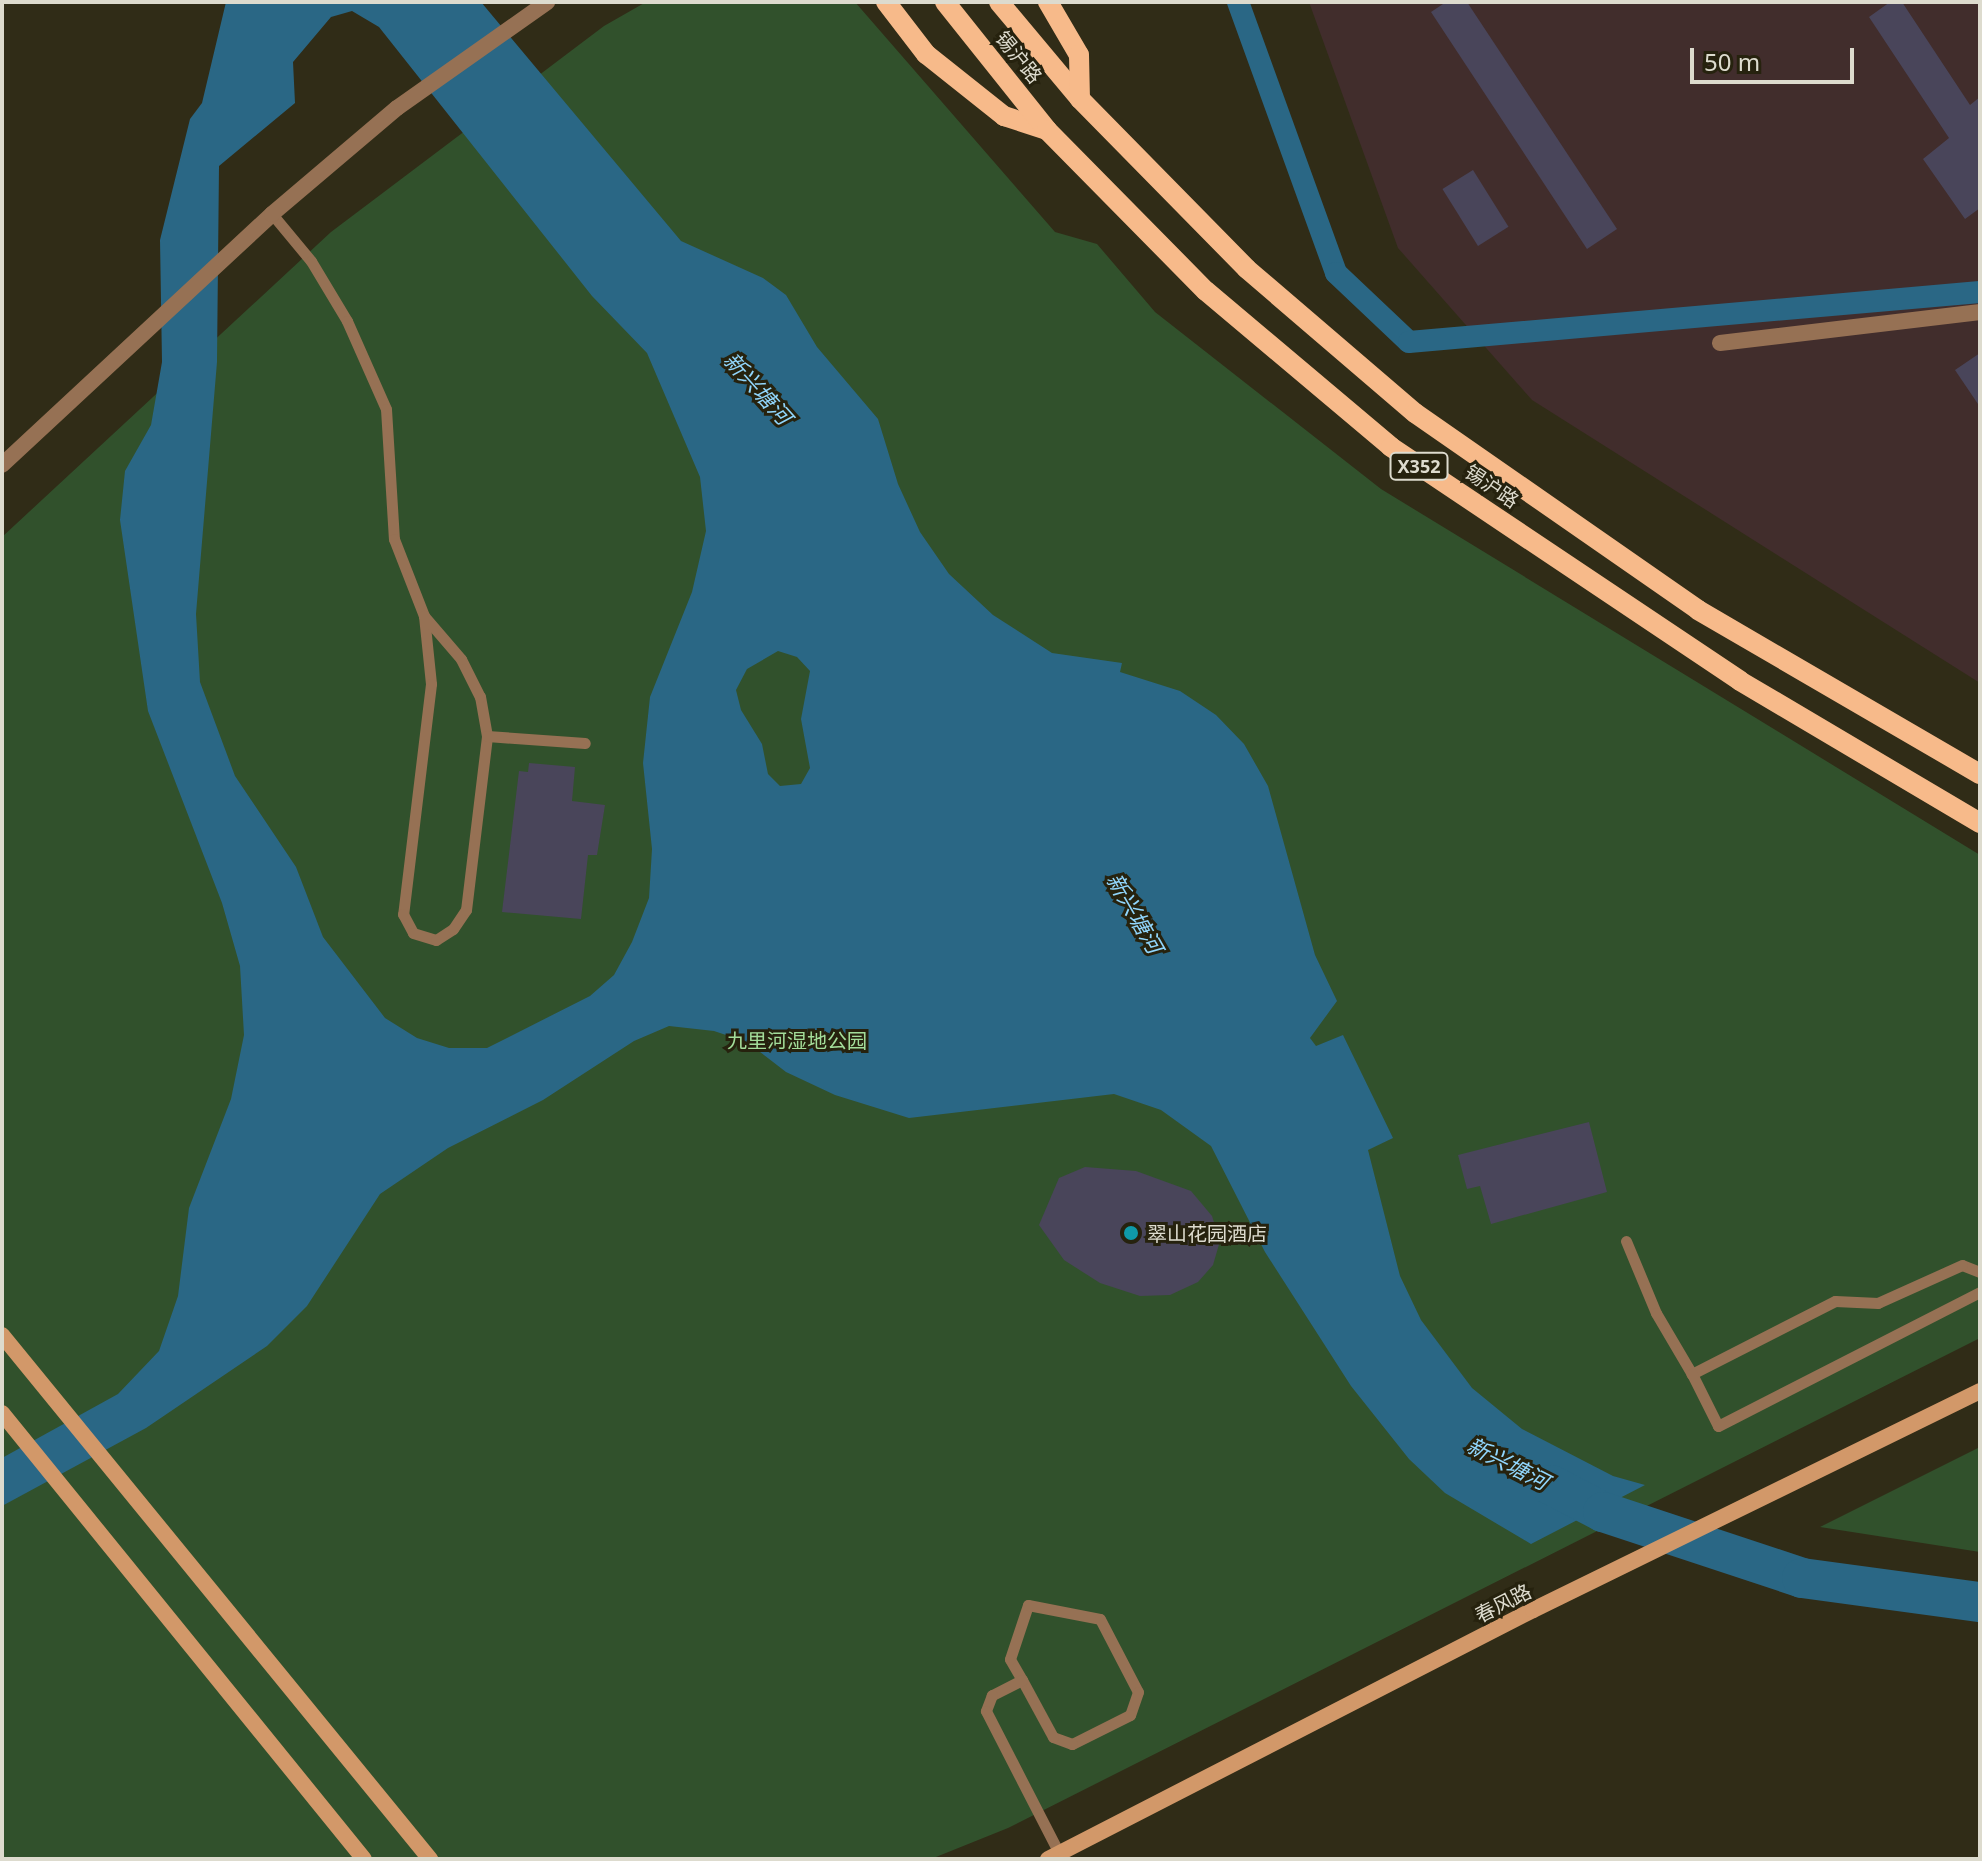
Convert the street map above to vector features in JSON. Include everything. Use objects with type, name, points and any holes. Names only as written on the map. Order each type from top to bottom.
[{"type":"main road","points":[[886,2],[926,54],[1004,116],[1047,130]]},
{"type":"main road","name":"锡沪路","points":[[945,2],[1047,130],[1206,291],[1391,447],[1740,681],[1980,823]]},
{"type":"main road","name":"锡沪路","points":[[999,2],[1080,99],[1247,269],[1415,413],[1698,610],[1980,774]]},
{"type":"main road","points":[[1048,2],[1079,55],[1080,99]]},
{"type":"main road","points":[[2,1335],[52,1401],[430,1859]]},
{"type":"main road","name":"春风路","points":[[1053,1856],[1533,1610],[1980,1391]]},
{"type":"main road","points":[[7,1419],[94,1521],[364,1859]]},
{"type":"street","points":[[2,465],[272,214],[397,108],[541,6]]},
{"type":"street","points":[[1720,343],[1980,312]]},
{"type":"lane","points":[[272,214],[311,261],[347,321],[386,409],[394,539],[424,616],[431,684],[403,914],[413,933],[436,940],[453,929],[466,910],[487,736],[480,697],[461,659],[424,616]]},
{"type":"lane","points":[[487,736],[585,743]]},
{"type":"lane","points":[[1626,1241],[1656,1313],[1718,1426],[1980,1292]]},
{"type":"lane","points":[[1692,1374],[1835,1301],[1878,1303],[1962,1265],[1980,1272]]},
{"type":"lane","points":[[1028,1605],[1100,1619],[1138,1692],[1130,1715],[1072,1744],[1053,1737],[1022,1680],[1010,1659],[1028,1605]]},
{"type":"lane","points":[[1022,1680],[992,1695],[986,1711],[1053,1856]]},
{"type":"shaded area","points":[[1309,2],[1980,2],[1980,683],[1532,400],[1398,248]]},
{"type":"green space","name":"九里河湿地公园","points":[[646,2],[855,2],[1055,232],[1097,244],[1155,312],[1381,489],[1980,855],[1980,1338],[1008,1828],[931,1859],[2,1859],[2,537],[331,232],[604,26]]},
{"type":"green space","points":[[1980,1447],[1980,1552],[1820,1527]]},
{"type":"water","points":[[226,2],[481,2],[681,241],[763,278],[786,295],[817,347],[878,419],[898,484],[920,532],[949,574],[993,615],[1052,653],[1122,663],[1120,672],[1180,691],[1216,715],[1244,744],[1268,786],[1315,955],[1337,1001],[1310,1038],[1316,1046],[1343,1035],[1393,1138],[1368,1150],[1400,1276],[1421,1320],[1472,1388],[1522,1429],[1613,1476],[1645,1485],[1531,1544],[1445,1493],[1409,1459],[1351,1386],[1265,1252],[1211,1146],[1161,1110],[1114,1094],[909,1118],[835,1095],[786,1072],[747,1042],[714,1031],[669,1026],[634,1041],[543,1100],[448,1148],[380,1194],[307,1306],[267,1346],[146,1428],[2,1506],[2,1458],[118,1394],[159,1351],[178,1296],[189,1208],[231,1099],[244,1035],[240,966],[222,903],[148,711],[120,520],[125,471],[151,425],[162,362],[160,240],[190,119],[202,103]],"holes":[[[352,11],[379,27],[592,296],[647,353],[700,477],[706,531],[692,592],[650,697],[643,763],[652,849],[649,898],[632,942],[614,975],[590,996],[487,1048],[449,1048],[417,1038],[385,1018],[323,937],[296,867],[235,776],[200,682],[196,614],[217,362],[219,166],[295,103],[293,62],[331,17]],[[778,651],[797,657],[810,671],[801,719],[810,768],[801,784],[780,786],[768,774],[762,744],[741,710],[736,690],[747,669]]]},
{"type":"building","points":[[1446,2],[1467,2],[1617,229],[1587,249],[1431,12]]},
{"type":"building","points":[[1890,2],[1902,2],[1970,105],[1980,97],[1980,208],[1965,219],[1923,159],[1949,138],[1869,17]]},
{"type":"building","points":[[1473,170],[1509,227],[1478,246],[1442,189]]},
{"type":"building","points":[[1980,353],[1980,407],[1955,370]]},
{"type":"building","points":[[529,763],[575,767],[572,801],[605,805],[597,855],[588,855],[581,919],[502,912],[519,771],[528,772]]},
{"type":"building","points":[[1589,1122],[1607,1192],[1491,1224],[1480,1186],[1467,1189],[1458,1155]]},
{"type":"building","name":"翠山花园酒店","points":[[1085,1167],[1136,1171],[1191,1191],[1212,1216],[1220,1241],[1213,1265],[1198,1282],[1170,1295],[1140,1296],[1100,1283],[1064,1260],[1039,1225],[1059,1178]]},
{"type":"waterway","points":[[1238,2],[1336,273],[1409,342],[1980,292]]},
{"type":"waterway","name":"新兴塘河","points":[[1551,1485],[1603,1512],[1802,1578],[1980,1602]]},
{"type":"place","name":"翠山花园酒店","points":[[1131,1233]]}]
